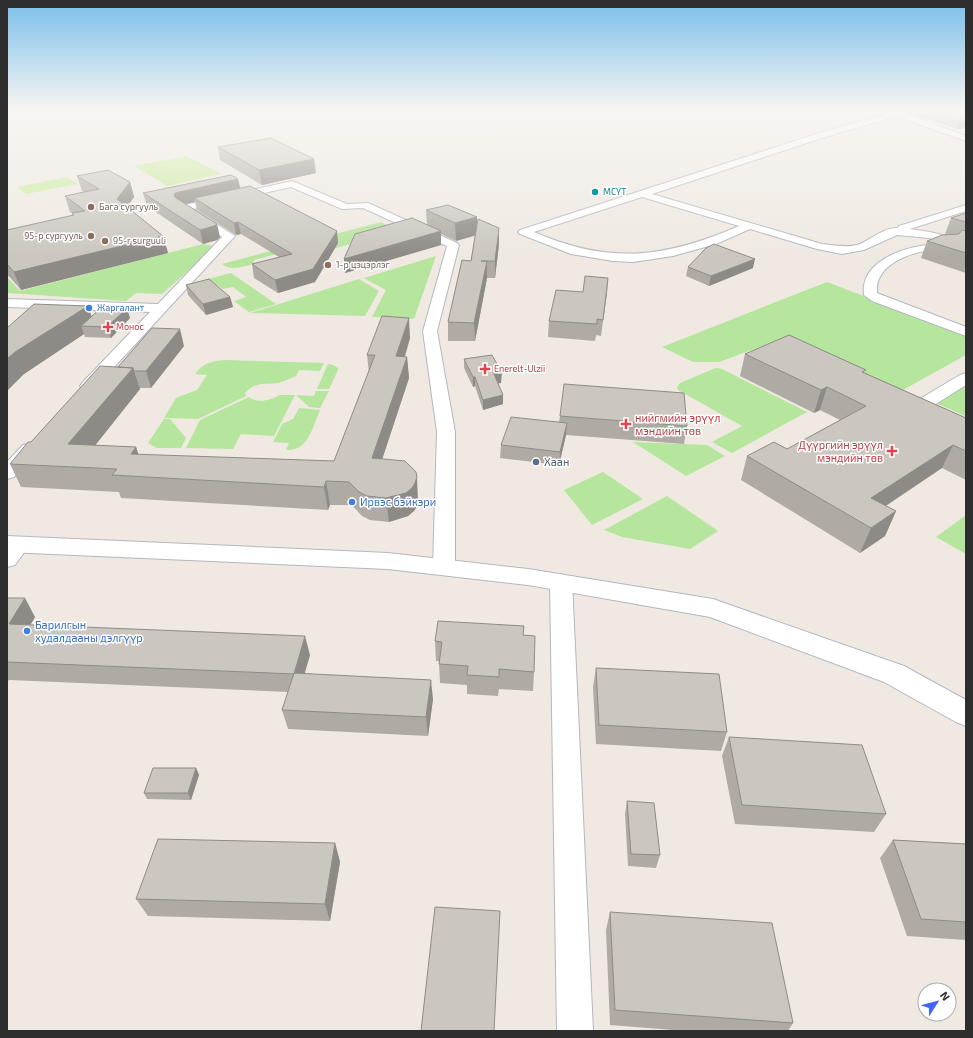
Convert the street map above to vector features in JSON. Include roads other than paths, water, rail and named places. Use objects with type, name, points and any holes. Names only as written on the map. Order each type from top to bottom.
[{"type":"main road","points":[[11,549],[388,561],[561,582],[713,608],[894,674],[966,714]]},
{"type":"street","points":[[749,226],[724,237],[663,256],[628,259],[593,255],[552,244],[524,232],[751,158]]},
{"type":"street","points":[[79,395],[228,236],[184,208],[292,184],[346,207],[364,205],[453,245],[430,331],[446,432],[444,568]]},
{"type":"street","points":[[643,194],[821,247],[842,250],[860,248],[895,231],[966,208]]},
{"type":"street","points":[[895,231],[930,234],[966,245]]},
{"type":"street","points":[[966,251],[937,246],[924,246],[906,253],[883,264],[878,269],[869,289],[871,295],[877,298],[966,332]]},
{"type":"street","points":[[7,304],[161,308]]},
{"type":"street","points":[[934,418],[908,407],[966,378]]},
{"type":"street","points":[[7,472],[36,442]]},
{"type":"street","points":[[561,582],[575,1031]]},
{"type":"place","name":"МСҮТ","points":[[595,192]]},
{"type":"place","name":"Бага сургууль","points":[[91,207]]},
{"type":"place","name":"95-р сургууль","points":[[91,236]]},
{"type":"place","name":"95-r surguuli","points":[[105,241]]},
{"type":"place","name":"1-р цэцэрлэг","points":[[328,265]]},
{"type":"place","name":"Жаргалант","points":[[89,308]]},
{"type":"place","name":"Монос","points":[[108,327]]},
{"type":"place","name":"Enerelt-Ulzii","points":[[485,369]]},
{"type":"place","name":"нийгмийн эрүүл мэндийн төв","points":[[626,424]]},
{"type":"place","name":"Дүүргийн эрүүл мэндийн төв","points":[[892,451]]},
{"type":"place","name":"Хаан","points":[[536,462]]},
{"type":"place","name":"Ирвэс бэйкэри","points":[[352,502]]},
{"type":"place","name":"Барилгын худалдааны дэлгүүр","points":[[27,631]]}]
